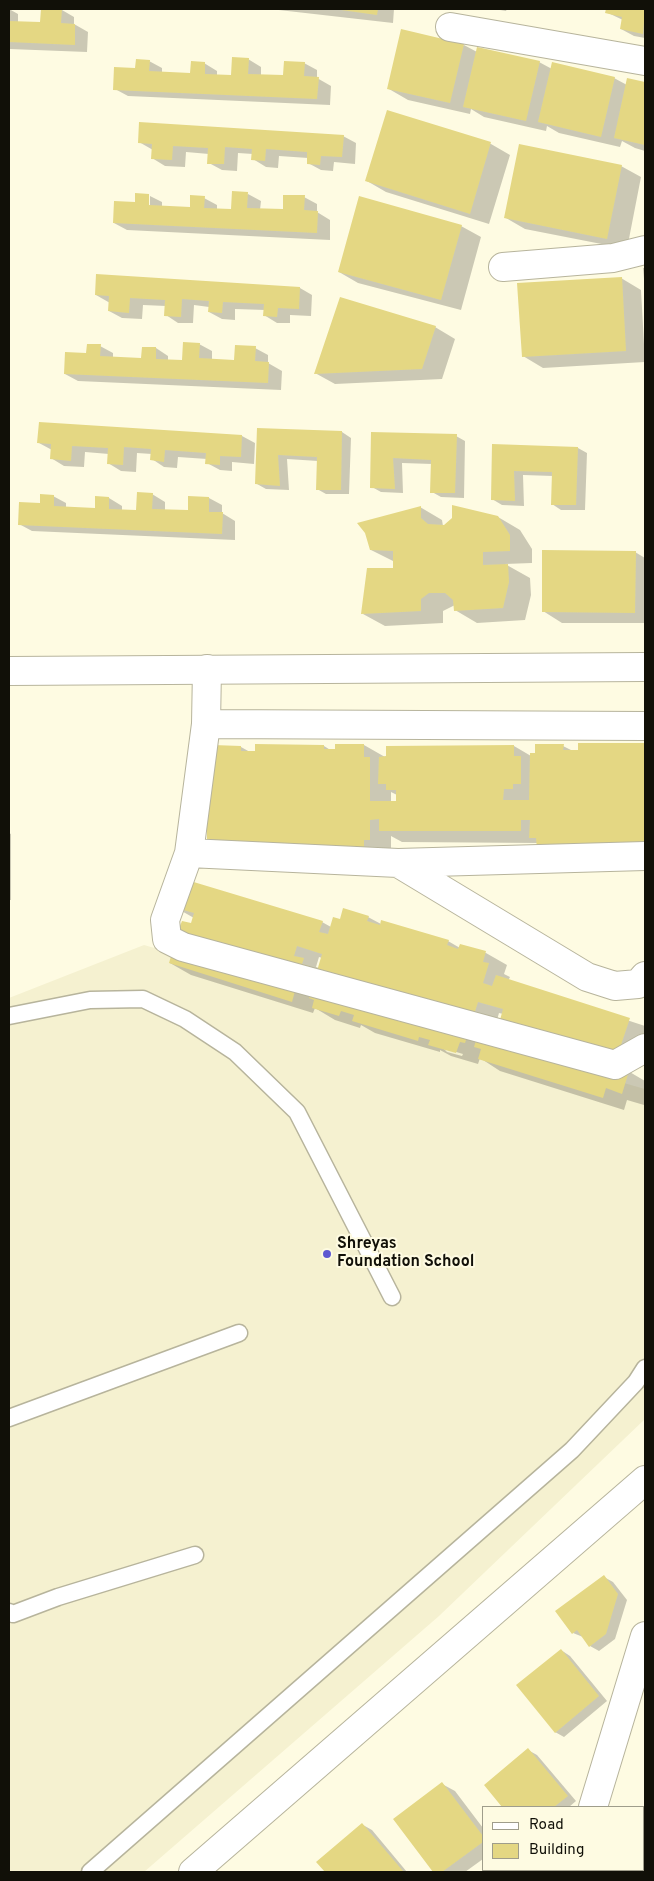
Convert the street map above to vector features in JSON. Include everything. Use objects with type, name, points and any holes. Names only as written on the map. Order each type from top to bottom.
[{"type":"street","points":[[450,27],[645,61]]},
{"type":"street","points":[[503,267],[614,258],[645,250]]},
{"type":"street","points":[[9,671],[645,667]]},
{"type":"street","points":[[207,670],[206,724],[188,853],[165,920],[167,939],[183,947],[615,1065],[645,1048]]},
{"type":"street","points":[[206,724],[645,726]]},
{"type":"street","points":[[188,853],[398,863],[645,856]]},
{"type":"street","points":[[398,863],[586,978],[615,986],[638,984],[645,976]]},
{"type":"street","points":[[194,1872],[645,1480]]},
{"type":"street","points":[[593,1806],[645,1636]]},
{"type":"lane","points":[[9,1016],[90,1000],[143,999],[185,1020],[236,1052],[297,1112],[392,1297]]},
{"type":"lane","points":[[9,1418],[239,1333]]},
{"type":"lane","points":[[90,1872],[572,1450],[636,1382],[645,1368]]},
{"type":"lane","points":[[10,1614],[58,1597],[195,1555]]},
{"type":"shaded area","name":"Shreyas Foundation School","points":[[144,945],[645,1089],[645,1419],[439,1616],[144,1872],[9,1872],[9,998]]},
{"type":"building","points":[[41,9],[62,9],[61,23],[75,24],[75,45],[9,42],[9,21],[40,22]]},
{"type":"building","points":[[334,9],[378,9],[377,15]]},
{"type":"building","points":[[606,9],[645,9],[643,34],[620,29],[622,17],[605,13]]},
{"type":"building","points":[[401,29],[464,44],[450,103],[387,89]]},
{"type":"building","points":[[477,47],[540,61],[526,121],[463,107]]},
{"type":"building","points":[[232,57],[249,58],[248,74],[283,75],[284,61],[305,62],[304,76],[319,77],[317,99],[113,90],[114,67],[135,68],[136,59],[150,60],[149,71],[190,73],[191,61],[205,62],[205,74],[231,75]]},
{"type":"building","points":[[552,62],[615,77],[601,137],[538,122]]},
{"type":"building","points":[[627,78],[645,82],[645,145],[614,138]]},
{"type":"building","points":[[387,110],[491,142],[470,214],[365,181]]},
{"type":"building","points":[[139,122],[344,135],[342,157],[321,156],[320,165],[307,164],[307,152],[266,149],[265,161],[251,160],[252,149],[225,147],[224,164],[207,164],[208,148],[173,146],[172,160],[151,159],[152,144],[138,143]]},
{"type":"building","points":[[519,144],[622,165],[607,239],[504,218]]},
{"type":"building","points":[[232,191],[248,192],[247,208],[283,209],[283,195],[305,195],[304,210],[318,211],[317,233],[113,223],[114,201],[135,202],[135,193],[149,194],[149,205],[190,207],[190,195],[205,196],[204,208],[231,209]]},
{"type":"building","points":[[359,196],[462,225],[441,300],[338,272]]},
{"type":"building","points":[[96,274],[300,287],[299,309],[278,308],[277,317],[263,316],[264,304],[223,302],[222,313],[208,312],[209,301],[182,299],[181,317],[164,316],[165,300],[130,298],[129,313],[108,311],[109,296],[95,295]]},
{"type":"building","points":[[622,277],[626,351],[522,357],[517,283]]},
{"type":"building","points":[[340,297],[436,326],[422,369],[314,374]]},
{"type":"building","points":[[183,342],[200,343],[199,358],[234,360],[235,345],[256,346],[255,361],[269,362],[268,383],[64,374],[65,352],[86,353],[87,344],[101,344],[100,356],[141,358],[142,347],[156,347],[156,359],[182,360]]},
{"type":"building","points":[[39,422],[242,435],[241,457],[220,456],[220,465],[205,464],[206,453],[165,450],[164,462],[150,460],[151,449],[124,447],[123,465],[107,464],[108,448],[72,446],[71,461],[50,459],[51,444],[37,443]]},
{"type":"building","points":[[257,428],[342,431],[341,490],[316,490],[317,457],[278,455],[280,486],[255,484]]},
{"type":"building","points":[[371,432],[457,434],[455,493],[430,493],[431,460],[393,458],[395,489],[370,488]]},
{"type":"building","points":[[492,444],[578,447],[576,505],[551,505],[552,472],[514,471],[515,501],[491,500]]},
{"type":"building","points":[[137,492],[153,493],[152,509],[188,510],[188,496],[209,497],[209,512],[223,512],[222,534],[18,525],[19,502],[40,503],[40,494],[54,495],[54,506],[95,508],[95,496],[109,497],[109,509],[136,510]]},
{"type":"building","points":[[452,505],[498,516],[510,535],[510,551],[483,552],[483,565],[508,564],[509,582],[503,608],[454,611],[453,600],[445,593],[429,593],[421,599],[421,611],[361,614],[367,568],[393,568],[393,551],[370,550],[365,533],[357,523],[421,506],[421,518],[428,524],[444,525],[452,518]]},
{"type":"building","points":[[542,550],[636,551],[635,613],[542,612]]},
{"type":"building","points":[[578,743],[645,743],[645,849],[577,849],[577,844],[563,844],[563,849],[537,849],[536,838],[529,838],[530,820],[521,820],[521,831],[379,831],[379,819],[370,820],[370,840],[364,840],[364,851],[336,851],[336,845],[324,845],[324,851],[214,850],[214,839],[207,839],[207,754],[213,745],[241,746],[241,751],[255,751],[255,744],[324,745],[324,749],[335,749],[335,744],[364,744],[364,757],[370,757],[370,801],[396,801],[396,790],[386,790],[386,784],[378,784],[379,757],[386,756],[386,746],[514,745],[514,756],[521,756],[521,784],[513,784],[513,789],[504,789],[503,800],[529,800],[530,753],[535,753],[535,744],[564,744],[563,750],[578,750]]},
{"type":"building","points":[[187,880],[323,921],[319,932],[328,934],[333,917],[340,919],[343,908],[369,916],[367,921],[380,925],[381,920],[449,940],[447,945],[458,949],[460,944],[486,951],[483,962],[489,963],[483,983],[492,986],[496,975],[630,1018],[618,1054],[629,1071],[622,1094],[606,1088],[603,1098],[478,1059],[481,1049],[474,1047],[482,1020],[489,1022],[491,1017],[500,1020],[503,1009],[478,1002],[465,1043],[460,1042],[456,1053],[428,1045],[430,1040],[419,1037],[418,1041],[352,1021],[354,1015],[341,1011],[339,1016],[312,1008],[314,1000],[309,998],[322,954],[297,946],[294,956],[304,958],[302,964],[309,966],[301,993],[295,991],[292,1002],[169,963],[172,953],[173,924],[180,926],[182,921],[191,923],[194,913],[169,906]]},
{"type":"building","points":[[604,1575],[618,1594],[606,1634],[589,1647],[577,1630],[572,1634],[555,1611]]},
{"type":"building","points":[[561,1649],[599,1696],[555,1733],[516,1685]]},
{"type":"building","points":[[528,1748],[568,1796],[555,1806],[501,1806],[484,1785]]},
{"type":"building","points":[[442,1782],[482,1835],[482,1843],[442,1872],[433,1872],[393,1819]]},
{"type":"building","points":[[362,1823],[402,1872],[325,1872],[316,1862]]},
{"type":"place","name":"Shreyas Foundation School","points":[[327,1254]]}]
